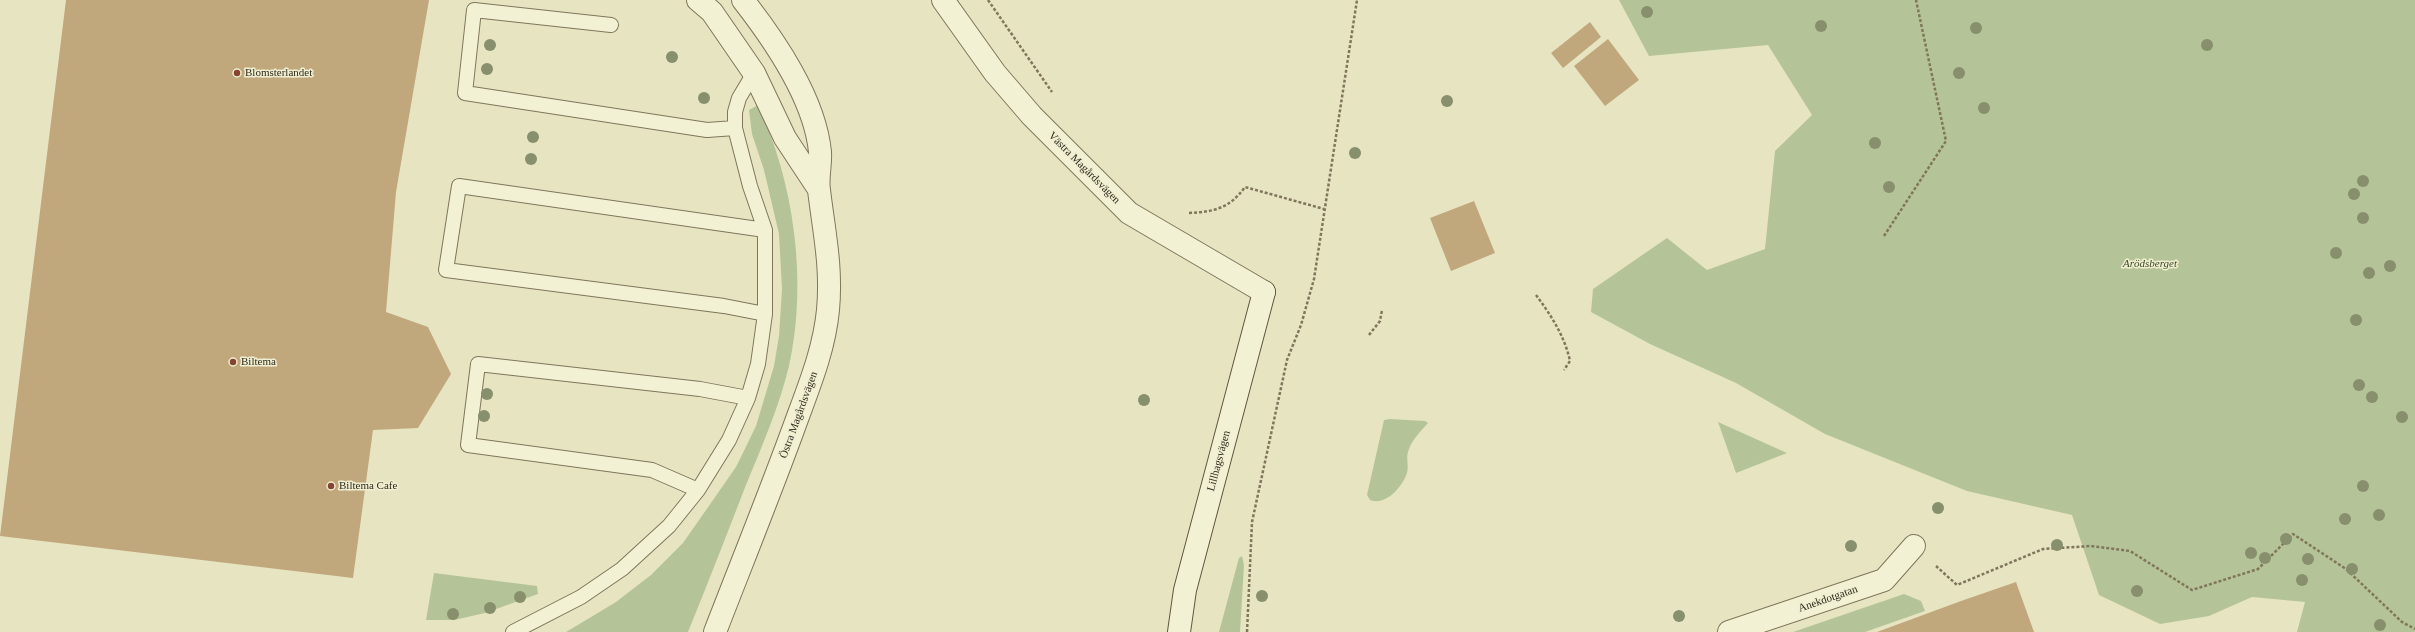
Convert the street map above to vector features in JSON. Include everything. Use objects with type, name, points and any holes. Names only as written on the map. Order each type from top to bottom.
[{"type":"street","name":"Östra Magårdsvägen","points":[[698,0],[712,12],[754,73],[785,138],[818,188]]},
{"type":"street","name":"Östra Magårdsvägen","points":[[714,632],[769,496],[819,360],[828,311],[830,273],[827,236],[818,188],[820,152],[812,116],[786,62],[743,0]]},
{"type":"street","name":"Västra Magårdsvägen","points":[[943,0],[995,73],[1032,116],[1130,213],[1264,292]]},
{"type":"street","name":"Lillhagsvägen","points":[[1179,632],[1185,590],[1264,292]]},
{"type":"street","name":"Anekdotgatan","points":[[1729,632],[1884,580],[1914,546]]},
{"type":"lane","points":[[611,25],[474,10],[465,93],[708,130],[735,128]]},
{"type":"lane","points":[[513,632],[581,597],[622,569],[669,526],[698,490],[729,440],[748,398],[758,364],[765,314],[765,230],[750,186],[735,128],[735,112],[739,98],[754,73]]},
{"type":"lane","points":[[765,230],[459,186],[446,270],[724,306],[765,314]]},
{"type":"lane","points":[[698,490],[652,470],[468,445],[478,364],[700,388],[748,398]]},
{"type":"path","points":[[988,0],[1055,95]]},
{"type":"path","points":[[1247,632],[1252,522],[1287,360],[1301,325],[1314,278],[1357,0]]},
{"type":"path","points":[[1884,236],[1946,141],[1916,0]]},
{"type":"path","points":[[1183,212],[1204,212],[1229,205],[1245,187],[1324,209]]},
{"type":"path","points":[[1536,295],[1547,309],[1567,348],[1570,361],[1564,370]]},
{"type":"path","points":[[1369,335],[1380,321],[1382,310]]},
{"type":"path","points":[[1914,546],[1957,585],[2043,549],[2091,546],[2130,551],[2192,590],[2258,569],[2293,534],[2346,570],[2402,622],[2415,630]]},
{"type":"green space","name":"Arödsberget","points":[[1619,0],[2415,0],[2415,632],[2297,632],[2305,602],[2252,597],[2209,616],[2160,624],[2099,595],[2072,515],[1967,491],[1825,434],[1736,383],[1650,344],[1591,312],[1593,289],[1667,238],[1707,270],[1765,249],[1775,151],[1812,115],[1768,45],[1649,56]]},
{"type":"green space","points":[[758,105],[781,166],[789,199],[797,267],[795,334],[789,366],[775,411],[688,632],[566,632],[616,602],[651,575],[683,543],[736,467],[756,426],[774,366],[779,336],[782,289],[779,234],[764,170],[752,134],[749,110]]},
{"type":"green space","points":[[1384,420],[1425,421],[1428,423],[1409,448],[1407,454],[1407,473],[1405,479],[1397,490],[1387,498],[1376,501],[1370,500],[1367,495]]},
{"type":"green space","points":[[1718,422],[1787,453],[1736,473]]},
{"type":"green space","points":[[1242,556],[1244,565],[1240,632],[1219,632],[1239,558]]},
{"type":"green space","points":[[434,573],[537,586],[538,594],[485,613],[454,620],[426,620]]},
{"type":"green space","points":[[1904,594],[1921,601],[1925,611],[1865,632],[1793,632]]},
{"type":"building","name":"Biltema","points":[[66,0],[429,0],[396,192],[386,312],[428,327],[451,374],[418,428],[373,430],[353,578],[0,536]]},
{"type":"building","points":[[1590,22],[1601,37],[1563,68],[1551,53]]},
{"type":"building","points":[[1608,39],[1639,80],[1605,106],[1574,66]]},
{"type":"building","points":[[1474,201],[1495,253],[1451,271],[1430,218]]},
{"type":"building","points":[[2016,582],[2034,632],[1877,632],[1961,601]]},
{"type":"place","name":"Blomsterlandet","points":[[237,73]]},
{"type":"place","name":"Biltema","points":[[233,362]]},
{"type":"place","name":"Biltema Cafe","points":[[331,486]]}]
